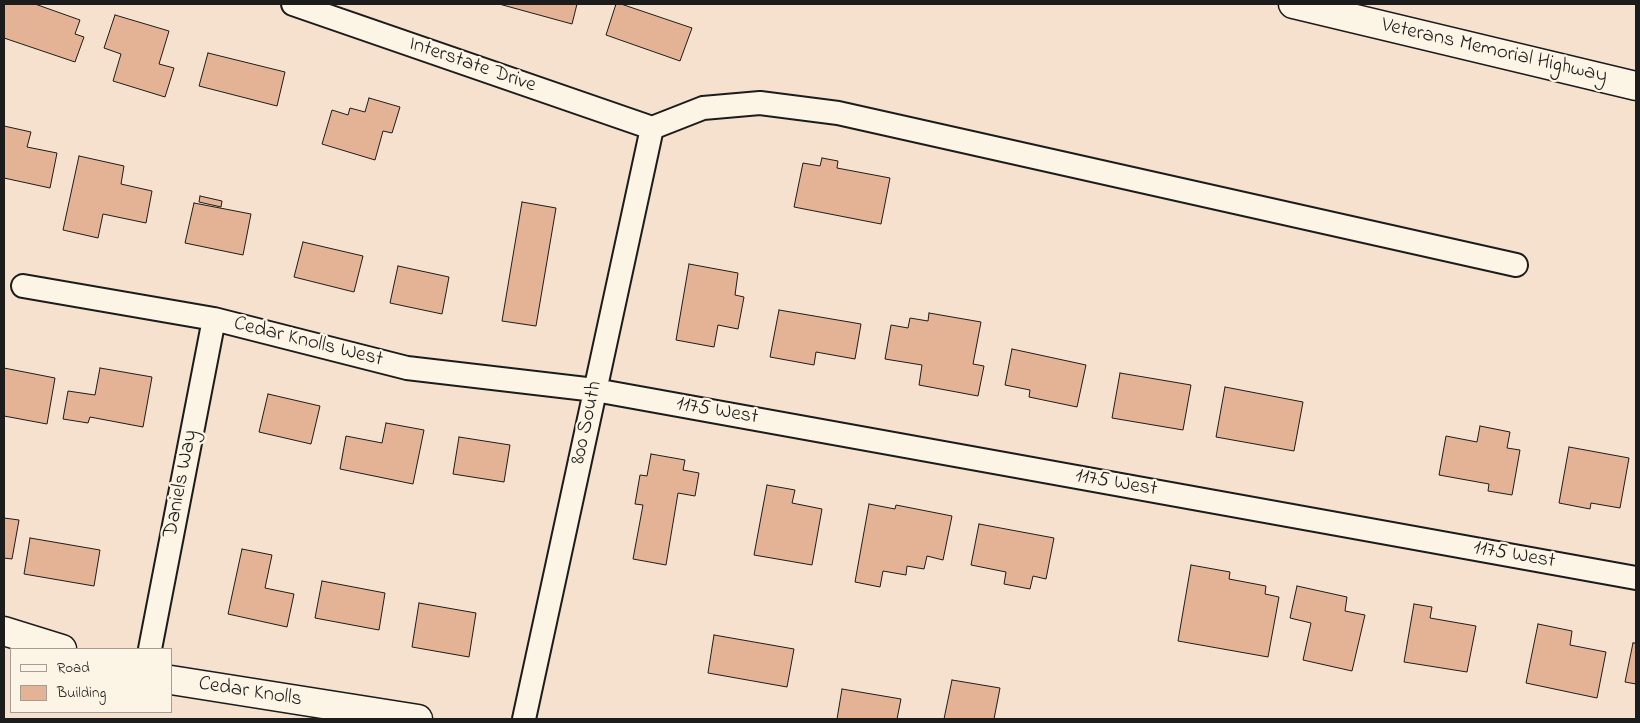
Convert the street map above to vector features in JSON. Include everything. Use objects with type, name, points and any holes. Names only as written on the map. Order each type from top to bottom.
[{"type":"main road","name":"Veterans Memorial Highway","points":[[1293,4],[1636,86]]},
{"type":"main road","points":[[4,631],[59,648]]},
{"type":"main road","name":"Cedar Knolls","points":[[172,680],[418,719]]},
{"type":"street","name":"Interstate Drive","points":[[293,4],[652,128]]},
{"type":"street","points":[[652,128],[703,108],[760,103],[838,113],[1516,265]]},
{"type":"street","name":"800 South","points":[[524,719],[652,128]]},
{"type":"street","name":"Cedar Knolls West","points":[[23,286],[214,318],[407,368],[595,390]]},
{"type":"street","name":"Daniels Way","points":[[150,648],[214,318]]},
{"type":"street","name":"1175 West","points":[[595,390],[1636,578]]},
{"type":"building","points":[[4,4],[35,4],[80,20],[75,34],[84,37],[75,62],[4,38]]},
{"type":"building","points":[[499,4],[577,4],[572,24]]},
{"type":"building","points":[[616,4],[621,4],[692,28],[680,61],[606,35]]},
{"type":"building","points":[[115,15],[169,31],[159,64],[174,68],[165,97],[113,81],[121,54],[104,48]]},
{"type":"building","points":[[208,53],[285,72],[277,106],[199,86]]},
{"type":"building","points":[[369,98],[400,107],[392,133],[383,131],[375,160],[322,144],[332,110],[348,115],[350,108],[365,112]]},
{"type":"building","points":[[4,126],[31,132],[27,147],[57,153],[50,188],[4,178]]},
{"type":"building","points":[[79,156],[124,166],[121,184],[152,191],[146,223],[103,214],[98,238],[63,230]]},
{"type":"building","points":[[822,158],[838,161],[837,168],[890,178],[881,224],[794,207],[803,163],[820,166]]},
{"type":"building","points":[[200,196],[222,201],[221,207],[199,202]]},
{"type":"building","points":[[522,202],[556,208],[536,326],[502,321]]},
{"type":"building","points":[[194,203],[251,214],[243,255],[185,243]]},
{"type":"building","points":[[303,242],[363,256],[354,292],[294,277]]},
{"type":"building","points":[[689,264],[738,273],[735,295],[744,297],[738,329],[718,325],[714,347],[676,340]]},
{"type":"building","points":[[398,266],[449,277],[442,314],[390,303]]},
{"type":"building","points":[[779,310],[861,324],[855,359],[816,352],[814,365],[770,357]]},
{"type":"building","points":[[929,313],[981,322],[973,364],[984,366],[978,396],[919,385],[922,365],[885,359],[891,325],[908,328],[910,318],[928,321]]},
{"type":"building","points":[[1012,349],[1086,365],[1077,407],[1029,397],[1030,390],[1005,385]]},
{"type":"building","points":[[4,368],[55,378],[47,424],[4,416]]},
{"type":"building","points":[[100,368],[152,377],[143,427],[90,417],[88,423],[63,419],[68,391],[95,395]]},
{"type":"building","points":[[1120,373],[1191,385],[1183,430],[1112,418]]},
{"type":"building","points":[[1225,387],[1303,402],[1294,451],[1216,437]]},
{"type":"building","points":[[268,394],[320,406],[311,444],[259,432]]},
{"type":"building","points":[[386,423],[424,430],[413,484],[340,469],[346,436],[382,443]]},
{"type":"building","points":[[1480,426],[1510,432],[1507,448],[1520,450],[1512,495],[1488,491],[1489,484],[1439,475],[1446,436],[1477,442]]},
{"type":"building","points":[[459,437],[510,445],[504,482],[453,474]]},
{"type":"building","points":[[1569,447],[1629,458],[1620,508],[1591,503],[1590,509],[1559,503]]},
{"type":"building","points":[[651,454],[685,460],[683,470],[699,473],[695,496],[678,493],[666,565],[633,559],[643,505],[635,504],[640,475],[647,476]]},
{"type":"building","points":[[767,485],[795,490],[792,503],[822,509],[812,565],[754,555]]},
{"type":"building","points":[[869,504],[895,509],[896,505],[952,516],[943,560],[927,556],[924,569],[907,566],[906,575],[883,571],[880,587],[855,582]]},
{"type":"building","points":[[4,518],[19,520],[12,559],[4,558]]},
{"type":"building","points":[[979,524],[1054,538],[1046,579],[1033,576],[1030,589],[1004,584],[1006,572],[971,565]]},
{"type":"building","points":[[30,538],[100,550],[94,586],[24,574]]},
{"type":"building","points":[[242,549],[272,555],[265,588],[294,594],[287,627],[228,614]]},
{"type":"building","points":[[1191,565],[1230,572],[1229,579],[1266,586],[1265,594],[1279,597],[1268,657],[1178,641]]},
{"type":"building","points":[[322,581],[385,593],[379,630],[315,618]]},
{"type":"building","points":[[1297,586],[1347,597],[1345,611],[1365,615],[1352,671],[1303,660],[1311,623],[1290,618]]},
{"type":"building","points":[[419,603],[476,613],[469,657],[412,647]]},
{"type":"building","points":[[1414,604],[1432,607],[1430,618],[1476,626],[1467,672],[1404,662]]},
{"type":"building","points":[[1538,624],[1572,631],[1570,645],[1606,652],[1597,698],[1526,683]]},
{"type":"building","points":[[714,635],[794,649],[787,687],[708,673]]},
{"type":"building","points":[[1633,643],[1636,643],[1636,684],[1625,682]]},
{"type":"building","points":[[952,680],[1000,688],[994,719],[944,719]]},
{"type":"building","points":[[842,689],[901,699],[897,719],[837,719]]}]
